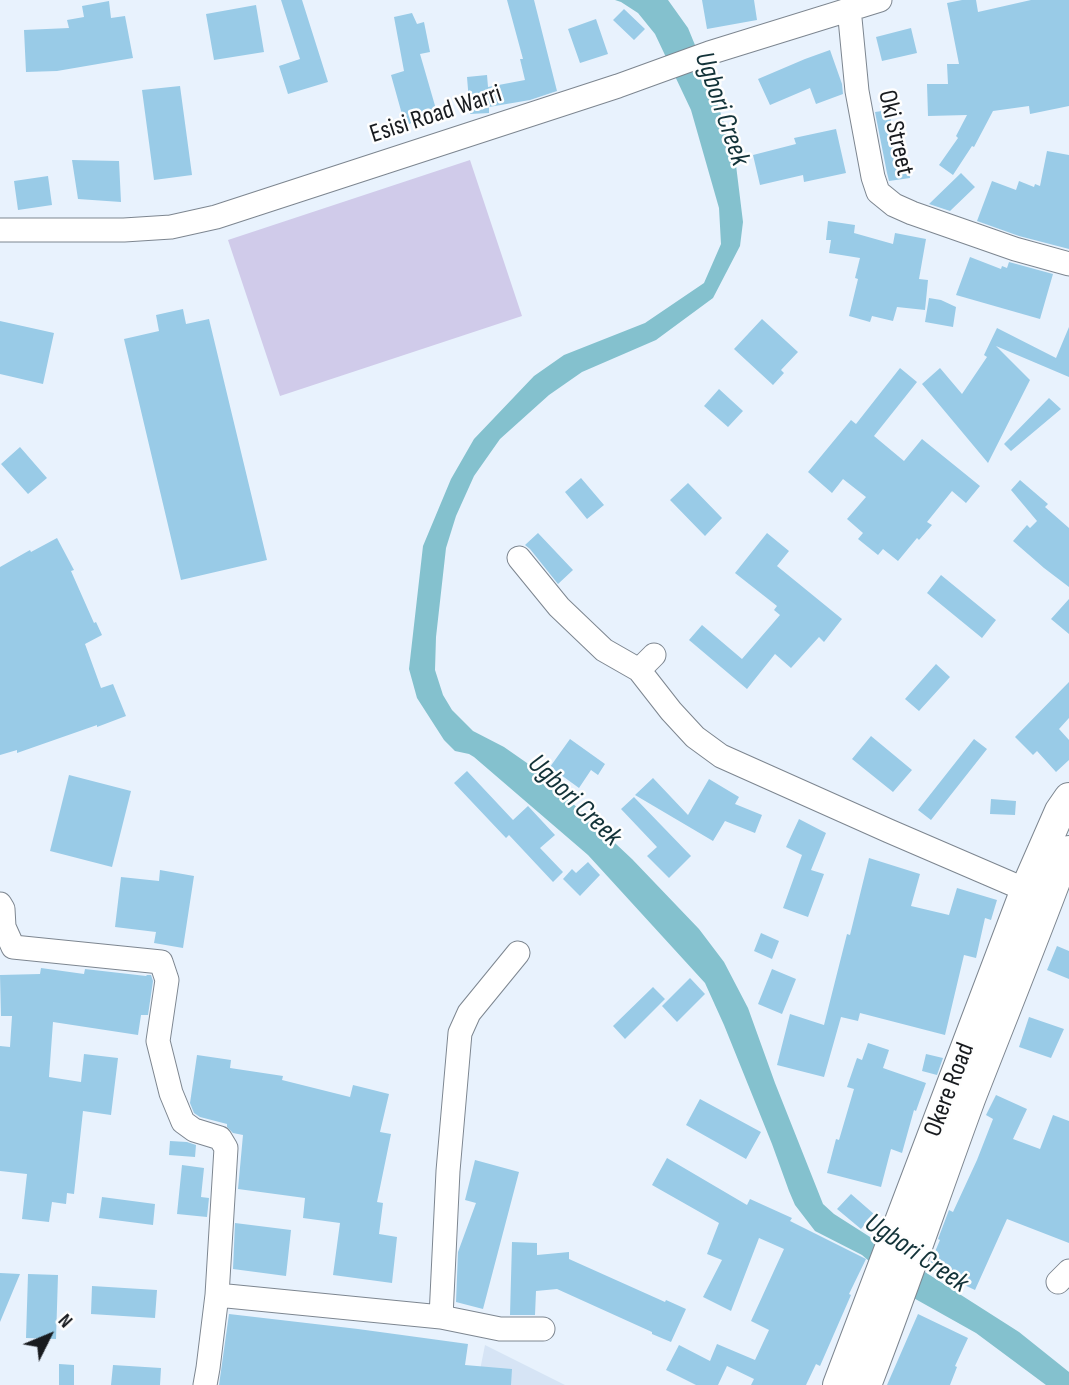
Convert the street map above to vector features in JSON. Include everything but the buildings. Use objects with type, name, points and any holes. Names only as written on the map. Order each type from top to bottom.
[{"type":"main road","name":"Okere Road","points":[[866,1385],[901,1295],[905,1245],[1026,890],[1060,810],[1069,797]]},
{"type":"main road","name":"Okere Road","points":[[838,1385],[880,1273],[905,1245],[971,1099],[1069,850]]},
{"type":"street","name":"Esisi Road Warri","points":[[0,230],[159,228],[216,217],[618,86],[709,53],[880,0]]},
{"type":"street","name":"Oki Street","points":[[849,8],[857,91],[878,192],[894,205],[912,213],[1015,249],[1069,264]]},
{"type":"street","points":[[519,558],[559,607],[604,650],[646,662],[671,711],[695,737],[721,756],[1026,890]]},
{"type":"street","points":[[0,904],[4,927],[13,947],[162,962],[167,980],[158,1041],[170,1093],[183,1122],[194,1130],[220,1138],[226,1147],[217,1295],[205,1385]]},
{"type":"street","points":[[441,1317],[448,1171],[460,1033],[469,1013],[518,953]]},
{"type":"street","points":[[217,1295],[441,1317],[500,1329],[543,1329]]},
{"type":"shaded area","points":[[470,160],[522,316],[280,396],[228,240]]},
{"type":"shaded area","points":[[485,1345],[565,1385],[477,1385]]},
{"type":"water","points":[[615,0],[668,0],[688,28],[711,84],[735,157],[743,222],[740,246],[713,298],[656,340],[582,372],[549,395],[500,439],[474,476],[456,516],[446,548],[435,670],[443,695],[452,710],[473,731],[504,747],[537,770],[632,859],[699,929],[724,962],[748,1008],[823,1204],[834,1214],[1019,1332],[1069,1372],[1069,1385],[1046,1385],[976,1333],[910,1296],[862,1255],[815,1231],[795,1205],[705,983],[588,855],[474,757],[455,751],[444,740],[417,698],[409,669],[423,546],[451,479],[474,439],[534,376],[564,355],[645,323],[704,283],[721,244],[719,208],[691,110],[655,34],[638,13]]},
{"type":"water label","name":"Ugbori Creek","points":[[721,109]]},
{"type":"water label","name":"Ugbori Creek","points":[[574,801]]},
{"type":"water label","name":"Ugbori Creek","points":[[916,1254]]}]
